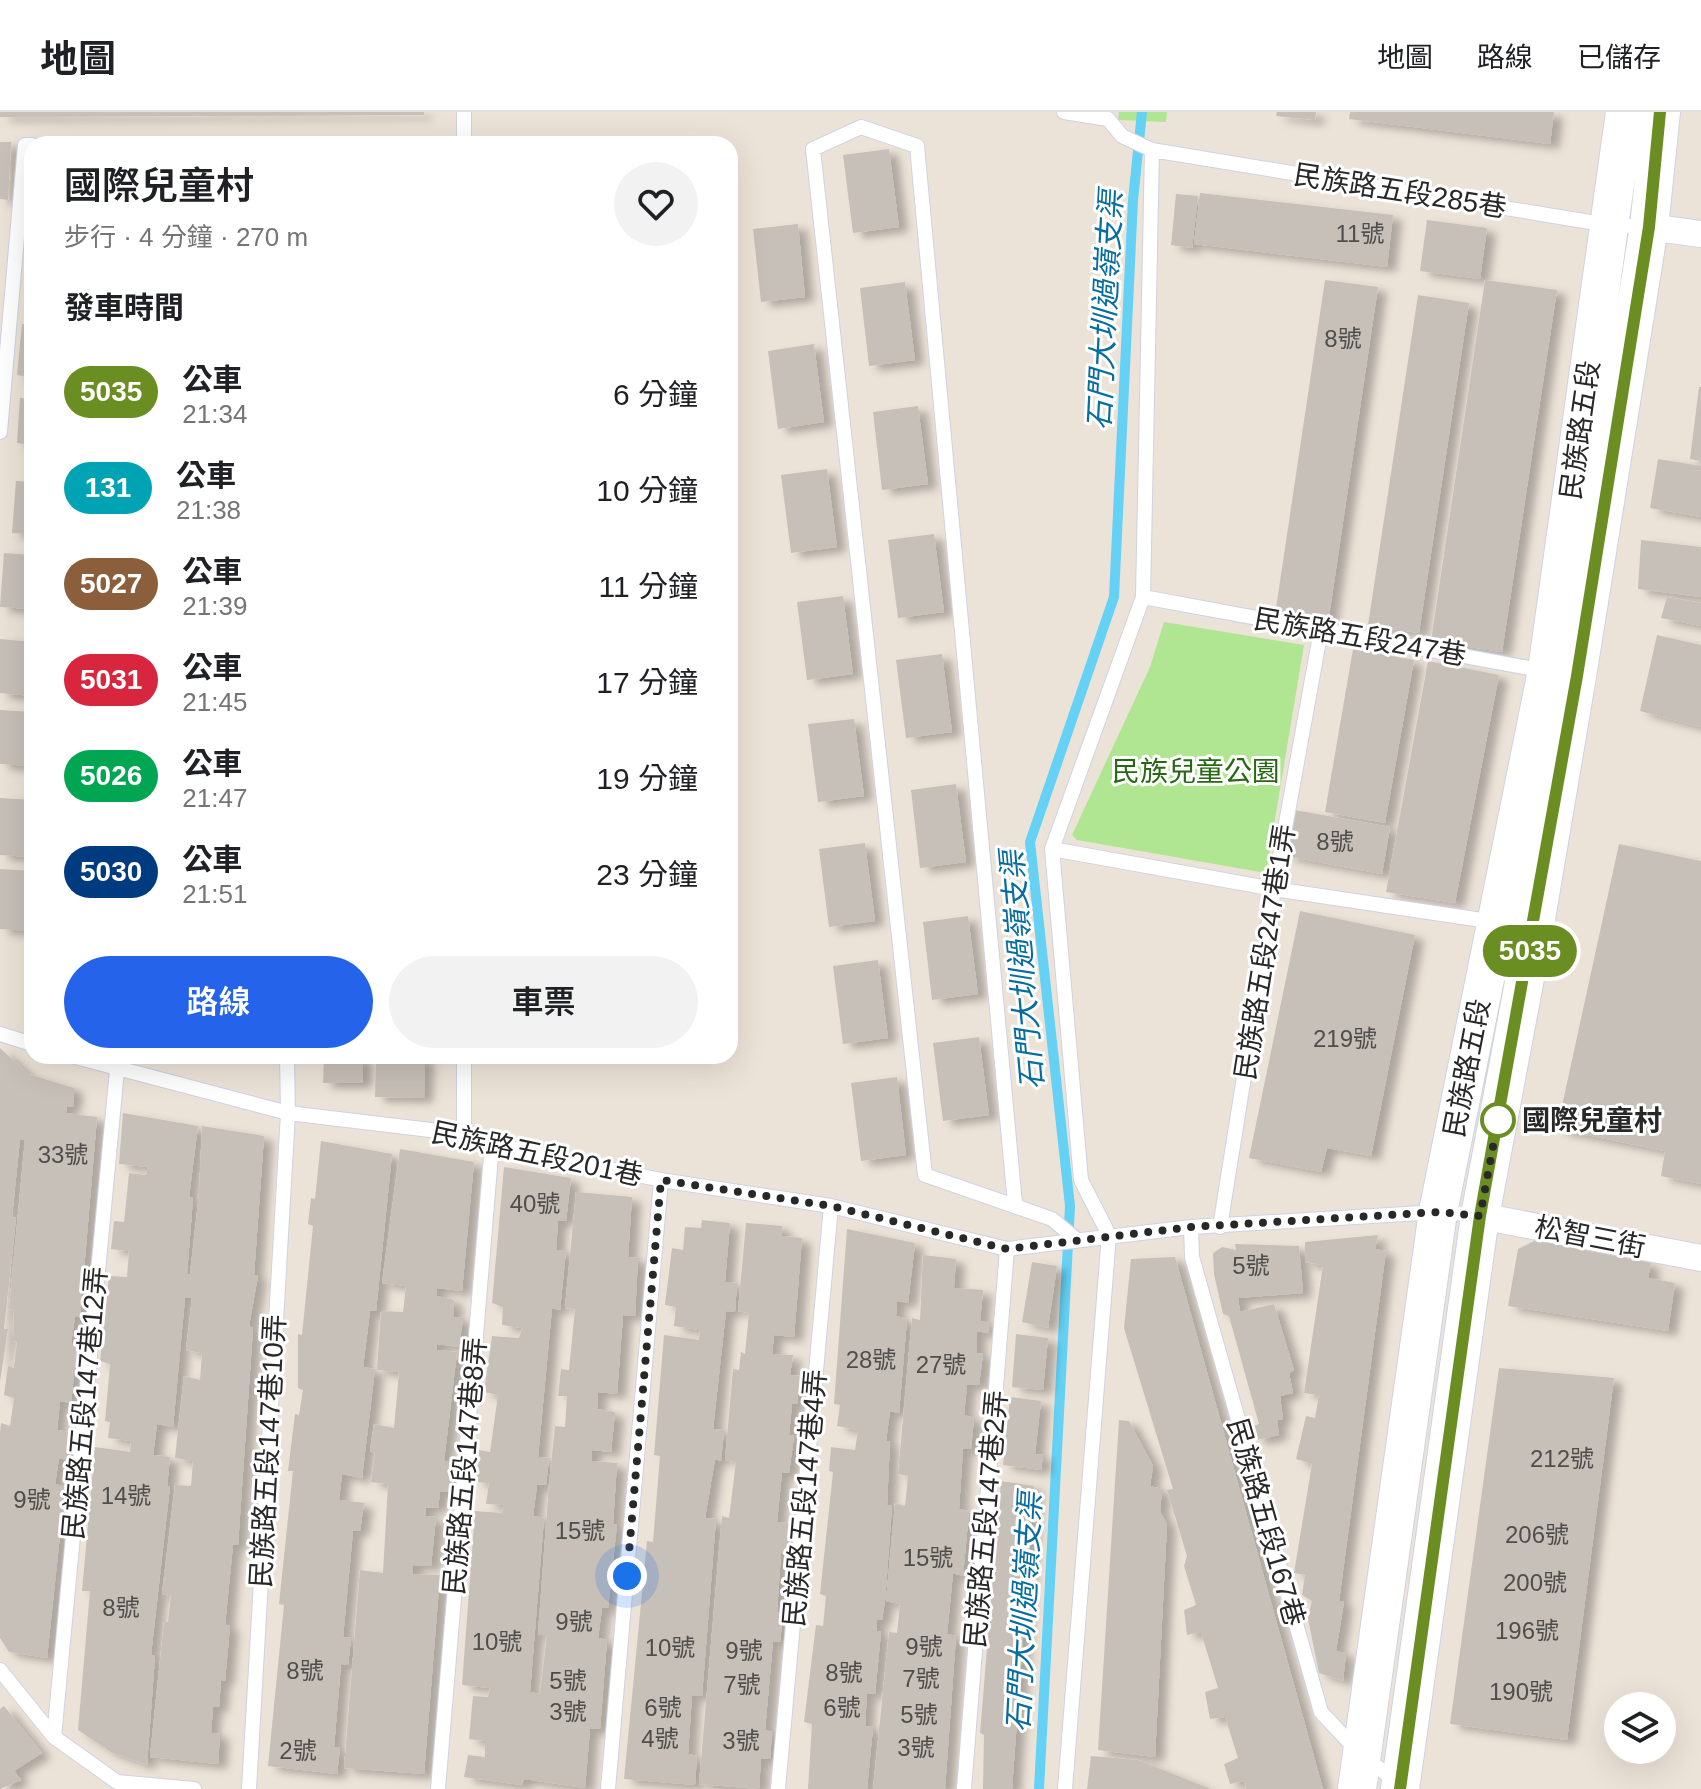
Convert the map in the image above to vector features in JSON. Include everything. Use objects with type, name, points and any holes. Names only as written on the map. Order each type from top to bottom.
[{"type":"main road","name":"民族路五段","points":[[1562,674],[1608,225],[1625,112]]},
{"type":"main road","name":"民族路五段","points":[[1400,1786],[1480,1216],[1515,926],[1649,227],[1661,112]]},
{"type":"main road","name":"民族路五段","points":[[1359,1773],[1438,1212],[1515,926]]},
{"type":"street","points":[[1649,227],[1701,234]]},
{"type":"street","name":"松智三街","points":[[1480,1216],[1701,1258]]},
{"type":"lane","points":[[464,112],[464,136]]},
{"type":"lane","name":"民族路五段285巷","points":[[1064,112],[1108,119],[1122,136],[1152,150],[1608,225],[1649,227]]},
{"type":"lane","points":[[1015,1204],[917,146],[861,127],[813,149],[925,1175],[1052,1219],[1077,1240]]},
{"type":"lane","points":[[1065,1789],[1109,1235],[1081,1180],[1052,849],[1143,597],[1152,150]]},
{"type":"lane","points":[[0,432],[24,156]]},
{"type":"lane","name":"民族路五段247巷","points":[[1143,597],[1562,674]]},
{"type":"lane","name":"民族路五段247巷1弄","points":[[1220,1227],[1274,889],[1321,630]]},
{"type":"lane","points":[[1052,849],[1274,889],[1515,926]]},
{"type":"lane","points":[[0,1034],[24,1042]]},
{"type":"lane","name":"民族路五段201巷","points":[[98,1064],[288,1113],[464,1134],[492,1144],[661,1180],[831,1206],[1007,1249],[1191,1227],[1438,1212],[1480,1216]]},
{"type":"lane","name":"民族路五段147巷10弄","points":[[249,1789],[288,1113],[287,1064]]},
{"type":"lane","points":[[464,1064],[464,1134]]},
{"type":"lane","name":"民族路五段147巷12弄","points":[[54,1737],[117,1070]]},
{"type":"lane","name":"民族路五段147巷8弄","points":[[438,1789],[492,1144]]},
{"type":"lane","points":[[608,1789],[661,1180]]},
{"type":"lane","name":"民族路五段147巷4弄","points":[[778,1789],[831,1206]]},
{"type":"lane","name":"民族路五段167巷","points":[[1191,1227],[1192,1257],[1321,1712],[1359,1773],[1400,1786]]},
{"type":"lane","name":"民族路五段147巷2弄","points":[[964,1789],[1007,1249]]},
{"type":"lane","points":[[0,1670],[54,1737],[119,1786],[194,1789]]},
{"type":"green space","points":[[1119,112],[1167,112],[1166,122],[1118,120]]},
{"type":"green space","name":"民族兒童公園","points":[[1164,622],[1304,645],[1266,873],[1077,840],[1072,835],[1150,667]]},
{"type":"building","points":[[0,112],[424,112],[424,115],[0,117]]},
{"type":"building","points":[[1277,112],[1316,112],[1315,120],[1276,116]]},
{"type":"building","points":[[1350,112],[1554,112],[1550,144],[1349,119]]},
{"type":"building","points":[[0,142],[11,142],[8,200],[0,199]]},
{"type":"building","points":[[889,149],[899,227],[853,233],[843,155]]},
{"type":"building","points":[[1200,193],[1393,215],[1387,267],[1194,244]]},
{"type":"building","points":[[1176,194],[1198,196],[1192,248],[1171,245]]},
{"type":"building","points":[[1427,220],[1487,228],[1480,279],[1420,271]]},
{"type":"building","points":[[798,224],[805,297],[761,302],[753,229]]},
{"type":"building","points":[[1325,280],[1378,287],[1328,623],[1275,615]]},
{"type":"building","points":[[1485,280],[1557,290],[1502,652],[1431,641]]},
{"type":"building","points":[[905,282],[915,360],[869,366],[860,288]]},
{"type":"building","points":[[1418,295],[1469,303],[1419,633],[1368,625]]},
{"type":"building","points":[[22,324],[24,324],[24,376],[17,375]]},
{"type":"building","points":[[814,344],[824,422],[778,429],[768,351]]},
{"type":"building","points":[[1701,387],[1701,461],[1690,459]]},
{"type":"building","points":[[20,398],[24,398],[24,444],[17,443]]},
{"type":"building","points":[[918,406],[928,484],[882,490],[873,412]]},
{"type":"building","points":[[1658,459],[1701,466],[1701,517],[1650,508]]},
{"type":"building","points":[[827,469],[837,547],[791,553],[781,475]]},
{"type":"building","points":[[16,481],[24,482],[24,534],[12,533]]},
{"type":"building","points":[[934,534],[944,612],[898,618],[888,540]]},
{"type":"building","points":[[1641,540],[1701,547],[1701,597],[1638,589]]},
{"type":"building","points":[[4,553],[24,554],[24,608],[0,607]]},
{"type":"building","points":[[843,596],[853,674],[807,680],[797,602]]},
{"type":"building","points":[[1667,597],[1701,603],[1701,626],[1661,618]]},
{"type":"building","points":[[1657,635],[1701,645],[1701,727],[1640,711]]},
{"type":"building","points":[[0,639],[24,641],[24,695],[0,693]]},
{"type":"building","points":[[1353,649],[1414,660],[1385,823],[1325,812]]},
{"type":"building","points":[[942,654],[952,732],[906,738],[896,660]]},
{"type":"building","points":[[1428,661],[1499,675],[1455,903],[1386,892]]},
{"type":"building","points":[[0,710],[24,712],[24,766],[0,764]]},
{"type":"building","points":[[854,719],[864,796],[818,802],[808,724]]},
{"type":"building","points":[[956,784],[966,862],[920,868],[911,790]]},
{"type":"building","points":[[0,798],[24,800],[24,856],[0,855]]},
{"type":"building","points":[[1294,810],[1390,827],[1382,874],[1286,856]]},
{"type":"building","points":[[865,843],[875,921],[829,927],[819,849]]},
{"type":"building","points":[[1619,844],[1701,861],[1701,1184],[1661,1176],[1665,1151],[1557,1129]]},
{"type":"building","points":[[0,869],[24,870],[24,930],[0,929]]},
{"type":"building","points":[[1300,911],[1415,935],[1371,1156],[1327,1148],[1321,1172],[1249,1158]]},
{"type":"building","points":[[968,916],[978,994],[932,1000],[923,922]]},
{"type":"building","points":[[878,960],[888,1038],[843,1044],[833,966]]},
{"type":"building","points":[[979,1037],[989,1115],[943,1121],[933,1043]]},
{"type":"building","points":[[0,1048],[28,1074],[74,1088],[73,1107],[67,1106],[66,1113],[97,1117],[80,1317],[75,1316],[71,1344],[77,1345],[71,1403],[60,1401],[57,1430],[69,1432],[67,1460],[59,1458],[55,1484],[65,1487],[47,1658],[9,1652],[0,1638],[0,1432],[1,1423],[10,1426],[14,1398],[4,1395],[8,1366],[14,1368],[17,1342],[13,1341],[14,1310],[9,1309],[25,1140],[20,1139],[12,1217],[16,1218],[4,1329],[8,1329],[0,1382]]},
{"type":"building","points":[[324,1064],[363,1064],[363,1083],[323,1083]]},
{"type":"building","points":[[376,1064],[425,1064],[424,1098],[375,1097]]},
{"type":"building","points":[[897,1077],[906,1155],[861,1161],[851,1083]]},
{"type":"building","points":[[123,1113],[198,1126],[189,1197],[193,1198],[187,1274],[190,1274],[199,1194],[202,1126],[264,1136],[254,1275],[258,1276],[249,1326],[253,1328],[238,1545],[233,1545],[225,1625],[230,1626],[225,1681],[221,1680],[219,1707],[213,1707],[211,1733],[220,1734],[218,1764],[150,1757],[164,1622],[168,1622],[171,1595],[162,1594],[175,1485],[191,1486],[193,1461],[175,1458],[184,1376],[200,1380],[202,1353],[186,1350],[192,1298],[185,1298],[173,1427],[157,1424],[153,1455],[170,1457],[167,1486],[170,1486],[151,1655],[155,1656],[147,1765],[111,1752],[78,1730],[90,1591],[82,1591],[95,1447],[130,1452],[131,1441],[108,1438],[110,1422],[105,1421],[110,1364],[100,1361],[109,1276],[127,1277],[129,1251],[111,1249],[114,1221],[124,1222],[129,1173],[146,1175],[148,1167],[119,1164]]},
{"type":"building","points":[[321,1141],[392,1154],[376,1311],[370,1311],[363,1367],[375,1369],[362,1478],[342,1474],[339,1500],[364,1503],[360,1531],[353,1531],[343,1637],[351,1638],[348,1665],[341,1664],[334,1747],[340,1748],[337,1774],[268,1766],[284,1605],[279,1604],[293,1471],[288,1471],[295,1414],[299,1415],[303,1390],[298,1388],[298,1334],[302,1335],[313,1226],[308,1224],[311,1198],[315,1199]]},
{"type":"building","points":[[400,1149],[474,1162],[462,1291],[437,1288],[436,1296],[454,1300],[453,1317],[463,1318],[459,1347],[437,1344],[437,1350],[457,1352],[444,1461],[452,1462],[449,1492],[440,1492],[438,1508],[426,1508],[425,1516],[436,1517],[431,1566],[413,1565],[413,1574],[440,1575],[424,1774],[344,1768],[360,1570],[383,1573],[388,1484],[371,1482],[375,1453],[370,1451],[374,1424],[394,1428],[399,1372],[377,1370],[381,1311],[403,1312],[406,1286],[382,1283]]},
{"type":"building","points":[[504,1167],[571,1178],[566,1221],[558,1221],[556,1250],[566,1250],[560,1310],[552,1308],[538,1457],[549,1458],[546,1485],[537,1485],[533,1516],[544,1518],[530,1692],[540,1694],[547,1635],[538,1635],[549,1484],[555,1426],[565,1427],[567,1396],[558,1396],[561,1369],[569,1370],[575,1309],[565,1308],[576,1192],[632,1197],[628,1257],[638,1258],[635,1316],[623,1315],[617,1394],[598,1392],[597,1409],[615,1412],[611,1452],[592,1450],[592,1461],[617,1463],[613,1524],[617,1524],[608,1608],[602,1608],[598,1638],[607,1640],[600,1729],[590,1729],[585,1788],[524,1779],[522,1785],[464,1777],[468,1755],[485,1757],[485,1741],[469,1739],[473,1696],[488,1697],[490,1688],[462,1685],[475,1511],[502,1513],[504,1505],[486,1504],[489,1483],[476,1482],[479,1450],[490,1452],[498,1395],[484,1392],[492,1336],[519,1338],[522,1328],[502,1325],[503,1307],[492,1303]]},
{"type":"building","points":[[702,1220],[730,1223],[725,1282],[737,1283],[735,1312],[726,1311],[713,1429],[724,1430],[721,1461],[715,1459],[705,1518],[716,1519],[702,1696],[692,1695],[688,1754],[697,1756],[695,1785],[624,1779],[647,1541],[653,1542],[660,1456],[654,1455],[664,1335],[699,1340],[700,1330],[674,1326],[676,1307],[665,1305],[672,1248],[683,1250],[685,1227],[701,1228]]},
{"type":"building","points":[[746,1223],[782,1226],[782,1236],[802,1238],[794,1337],[774,1335],[772,1354],[793,1355],[790,1375],[800,1376],[797,1404],[792,1404],[789,1435],[794,1436],[789,1473],[782,1472],[777,1522],[790,1523],[787,1554],[781,1553],[777,1612],[783,1614],[780,1642],[773,1641],[765,1730],[772,1732],[770,1759],[761,1758],[759,1789],[699,1784],[722,1516],[729,1518],[736,1462],[725,1460],[733,1369],[739,1370],[741,1352],[745,1354],[749,1313],[738,1311]]},
{"type":"building","points":[[847,1229],[915,1243],[908,1303],[897,1301],[896,1316],[907,1319],[899,1413],[890,1411],[886,1441],[890,1441],[887,1505],[892,1506],[885,1601],[882,1620],[877,1620],[877,1631],[881,1632],[875,1694],[867,1693],[865,1726],[873,1727],[867,1789],[808,1789],[812,1724],[804,1722],[816,1625],[823,1626],[826,1596],[820,1594],[833,1472],[829,1471],[831,1447],[855,1450],[858,1430],[837,1426],[840,1405],[834,1404]]},
{"type":"building","points":[[1378,1235],[1375,1249],[1386,1251],[1339,1601],[1344,1602],[1336,1651],[1346,1653],[1343,1681],[1319,1673],[1308,1619],[1312,1601],[1302,1595],[1305,1575],[1294,1573],[1312,1464],[1296,1459],[1306,1416],[1315,1418],[1319,1395],[1304,1393],[1323,1265],[1305,1262],[1305,1242]]},
{"type":"building","points":[[1536,1240],[1651,1263],[1648,1278],[1675,1283],[1668,1331],[1508,1306],[1518,1249]]},
{"type":"building","points":[[1235,1244],[1299,1246],[1303,1293],[1238,1298],[1240,1312],[1274,1304],[1294,1370],[1289,1373],[1293,1393],[1280,1396],[1283,1419],[1277,1420],[1279,1435],[1256,1440],[1254,1426],[1259,1424],[1229,1316],[1223,1314],[1214,1274],[1213,1253],[1222,1247],[1236,1250]]},
{"type":"building","points":[[923,1255],[956,1259],[954,1288],[983,1290],[980,1321],[989,1323],[988,1333],[977,1331],[977,1353],[983,1354],[979,1385],[967,1385],[964,1415],[974,1418],[971,1449],[963,1449],[959,1509],[969,1511],[963,1576],[953,1573],[947,1634],[956,1636],[945,1789],[873,1789],[889,1632],[897,1633],[900,1604],[886,1601],[895,1503],[905,1506],[908,1476],[898,1474],[912,1318],[920,1320]]},
{"type":"building","points":[[1175,1257],[1323,1789],[1246,1789],[1244,1781],[1230,1784],[1224,1764],[1238,1758],[1225,1717],[1210,1719],[1205,1692],[1218,1688],[1201,1632],[1187,1635],[1184,1610],[1196,1605],[1184,1566],[1187,1556],[1167,1490],[1173,1489],[1124,1328],[1131,1259]]},
{"type":"building","points":[[1032,1262],[1057,1266],[1048,1328],[1022,1322]]},
{"type":"building","points":[[1016,1334],[1048,1338],[1043,1390],[1012,1387]]},
{"type":"building","points":[[1499,1368],[1614,1378],[1567,1740],[1450,1724]]},
{"type":"building","points":[[1010,1397],[1041,1401],[1035,1454],[1043,1455],[1041,1470],[1003,1465]]},
{"type":"building","points":[[1119,1420],[1129,1421],[1153,1466],[1150,1486],[1162,1489],[1160,1512],[1167,1524],[1155,1757],[1098,1750]]},
{"type":"building","points":[[1001,1481],[1034,1486],[1012,1789],[983,1789],[984,1735],[980,1733]]},
{"type":"building","points":[[4,1706],[42,1753],[14,1771],[21,1780],[0,1789],[0,1709]]},
{"type":"building","points":[[1091,1756],[1138,1760],[1211,1789],[1087,1789]]},
{"type":"waterway","name":"石門大圳過嶺支渠","points":[[1039,1789],[1070,1206],[1030,842],[1114,597],[1133,200],[1142,112]]},
{"type":"bus line","name":"5035","points":[[1400,1789],[1480,1216],[1534,930],[1577,676],[1649,227],[1660,112]]},
{"type":"place","name":"國際兒童村","points":[[1498,1120]]},
{"type":"route","points":[[627,1576],[661,1180],[831,1206],[1007,1249],[1191,1227],[1438,1212],[1480,1216],[1498,1120]]}]
